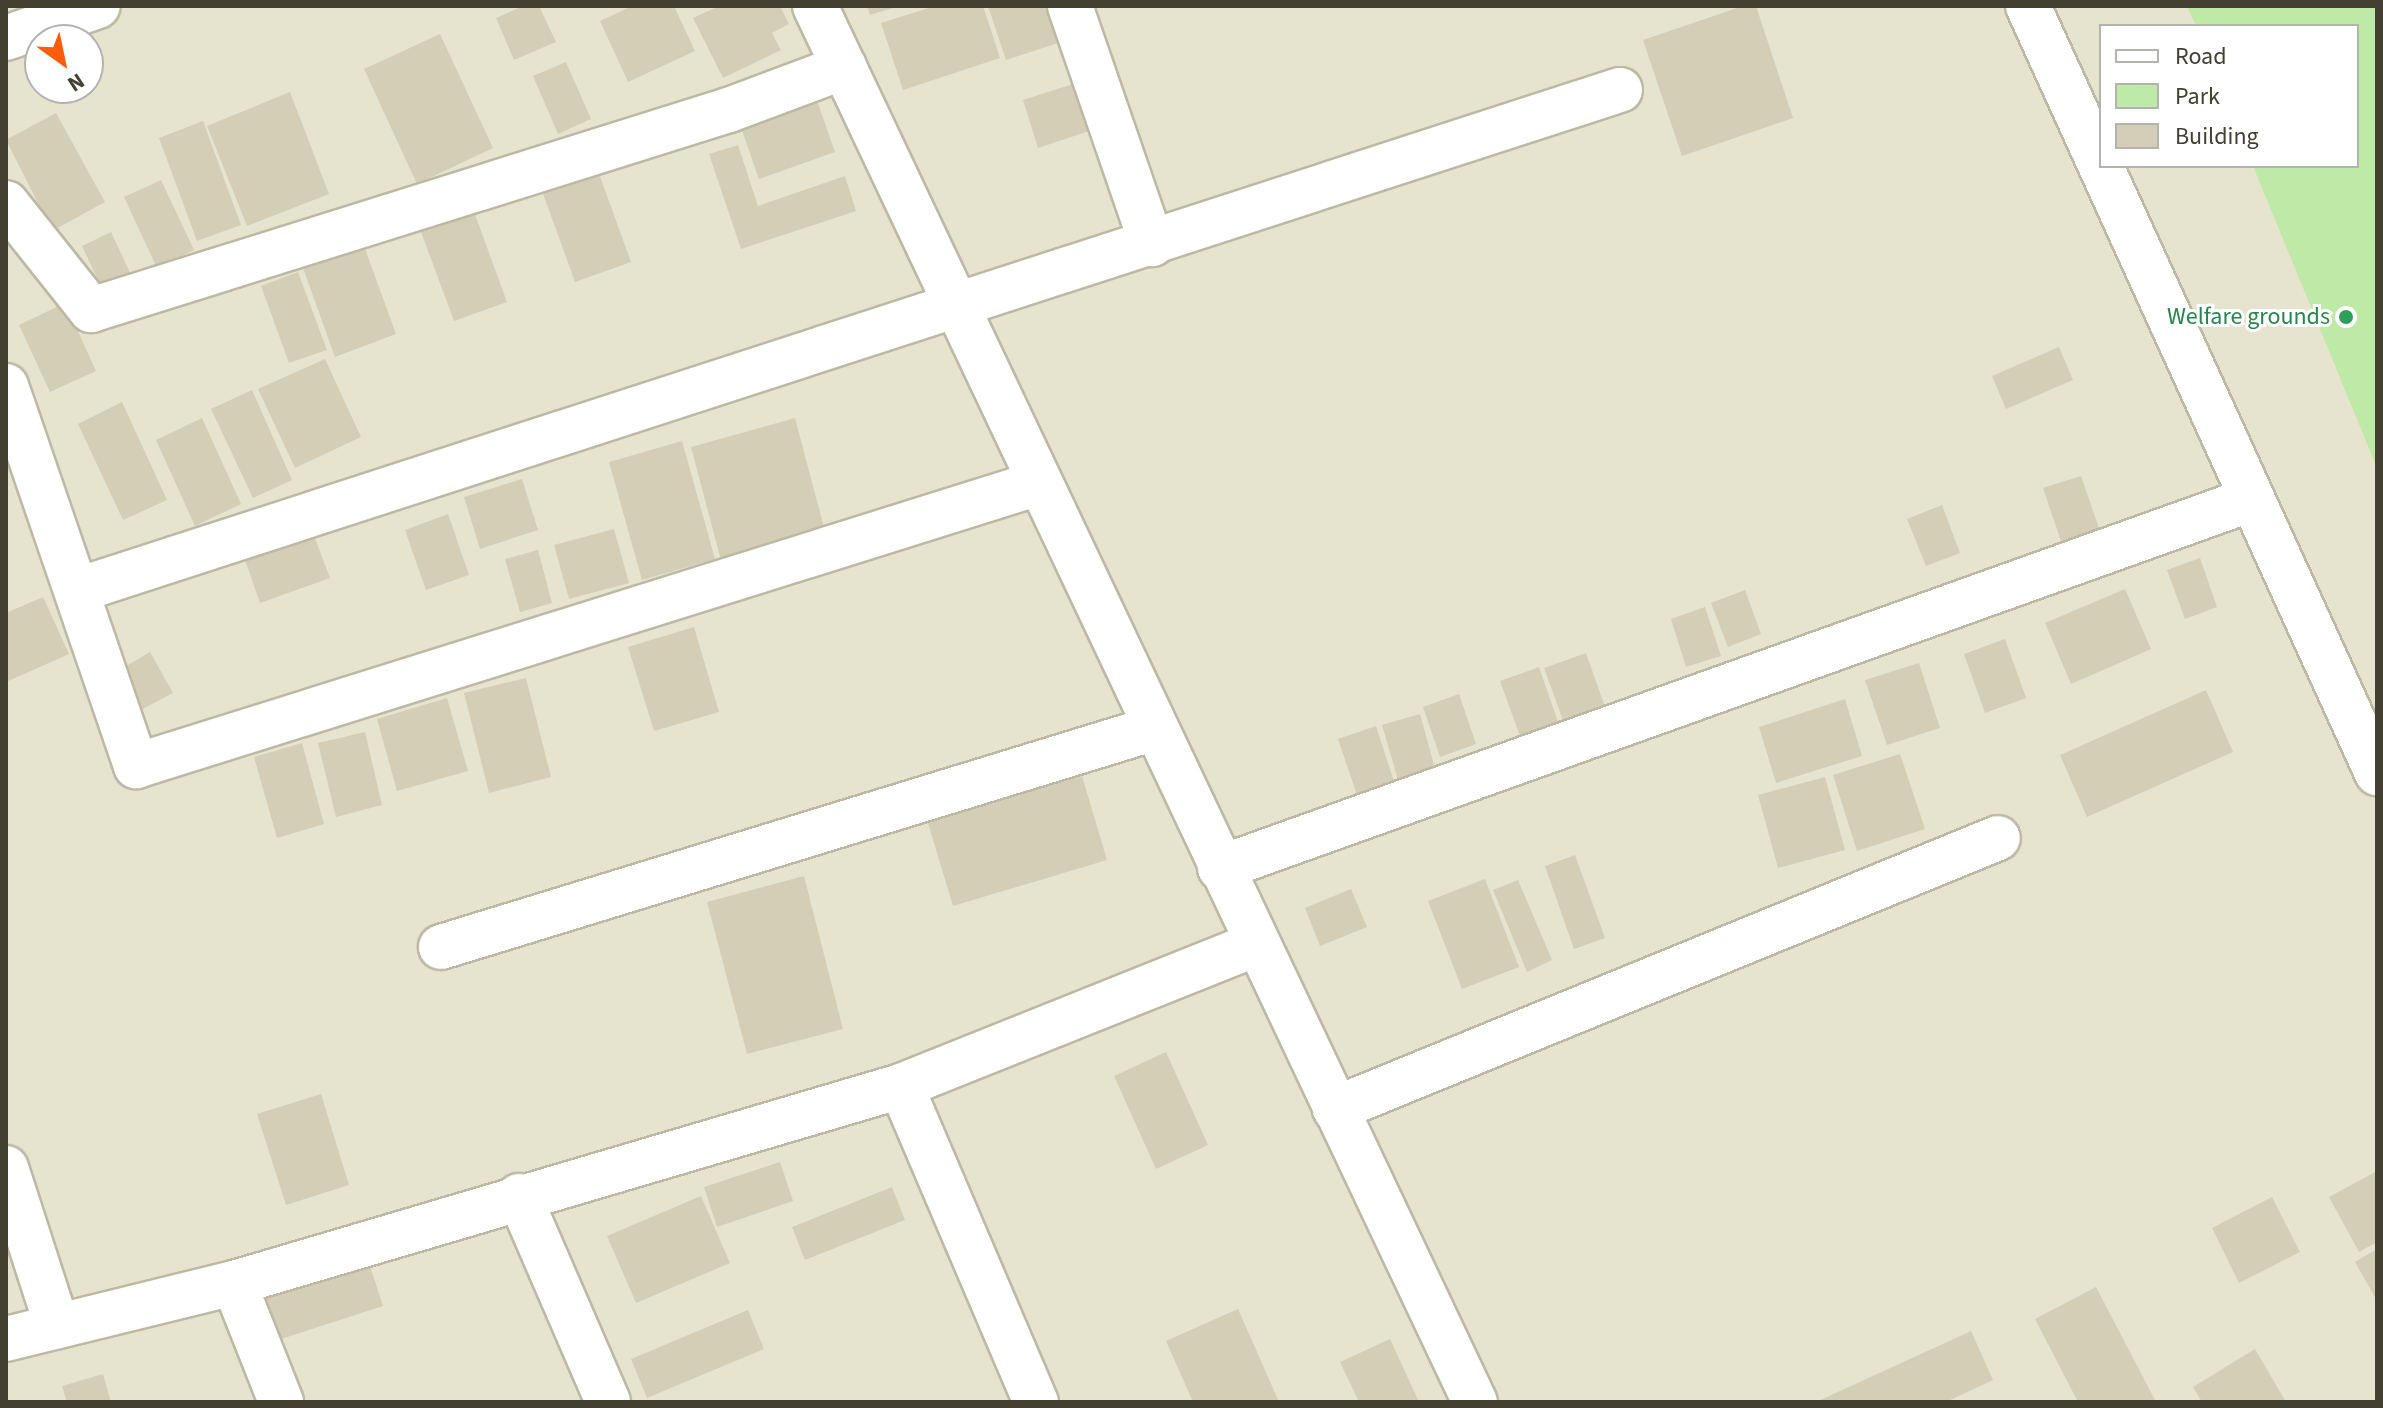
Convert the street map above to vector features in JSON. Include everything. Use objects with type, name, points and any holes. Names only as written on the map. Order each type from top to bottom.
[{"type":"street","points":[[6,38],[98,6]]},
{"type":"street","points":[[815,6],[1475,1402]]},
{"type":"street","points":[[1070,6],[1152,244]]},
{"type":"street","points":[[2028,6],[2099,165]]},
{"type":"street","points":[[6,203],[91,310],[729,110],[844,67]]},
{"type":"street","points":[[78,590],[1620,90]]},
{"type":"street","points":[[2100,168],[2249,500],[2377,773]]},
{"type":"street","points":[[6,386],[136,766],[1039,483]]},
{"type":"street","points":[[1220,868],[2249,500]]},
{"type":"street","points":[[441,947],[1155,728]]},
{"type":"street","points":[[1335,1109],[1998,838]]},
{"type":"street","points":[[6,1339],[234,1283],[519,1196],[901,1086],[1256,944]]},
{"type":"street","points":[[901,1086],[1036,1402]]},
{"type":"street","points":[[6,1168],[57,1326]]},
{"type":"street","points":[[519,1196],[608,1402]]},
{"type":"street","points":[[234,1283],[281,1402]]},
{"type":"shaded area","points":[[6,6],[2377,6],[2377,1402],[6,1402]]},
{"type":"green space","name":"Welfare grounds","points":[[2187,6],[2377,6],[2377,468],[2254,168],[2359,168],[2359,24],[2195,24]]},
{"type":"building","points":[[523,6],[539,6],[556,42],[514,60],[496,18]]},
{"type":"building","points":[[632,6],[674,6],[695,51],[628,82],[600,21]]},
{"type":"building","points":[[719,6],[780,6],[789,24],[772,33],[781,50],[723,78],[693,18]]},
{"type":"building","points":[[867,6],[896,6],[896,7],[870,15]]},
{"type":"building","points":[[935,6],[983,6],[1000,58],[903,90],[881,23]]},
{"type":"building","points":[[988,6],[1046,6],[1058,43],[1006,60]]},
{"type":"building","points":[[1743,6],[1756,6],[1793,118],[1682,156],[1643,40]]},
{"type":"building","points":[[440,34],[493,148],[417,184],[364,69]]},
{"type":"building","points":[[566,62],[591,119],[558,134],[533,76]]},
{"type":"building","points":[[1073,84],[1089,131],[1038,148],[1023,100]]},
{"type":"building","points":[[290,92],[329,194],[247,226],[207,126]]},
{"type":"building","points":[[815,95],[835,152],[759,179],[739,122]]},
{"type":"building","points":[[56,113],[105,202],[52,231],[6,140]]},
{"type":"building","points":[[203,121],[241,225],[197,241],[159,138]]},
{"type":"building","points":[[738,145],[758,206],[845,176],[856,211],[741,249],[709,154]]},
{"type":"building","points":[[598,171],[631,262],[575,282],[542,191]]},
{"type":"building","points":[[161,180],[194,250],[157,268],[124,197]]},
{"type":"building","points":[[473,209],[507,302],[454,321],[420,229]]},
{"type":"building","points":[[111,232],[133,279],[104,293],[82,246]]},
{"type":"building","points":[[364,246],[396,334],[335,357],[303,268]]},
{"type":"building","points":[[298,272],[327,350],[289,363],[261,286]]},
{"type":"building","points":[[65,303],[96,371],[50,392],[19,325]]},
{"type":"building","points":[[2059,347],[2073,380],[2006,409],[1992,376]]},
{"type":"building","points":[[325,359],[361,437],[295,468],[258,389]]},
{"type":"building","points":[[252,390],[292,480],[253,498],[211,409]]},
{"type":"building","points":[[122,402],[167,500],[123,520],[78,424]]},
{"type":"building","points":[[202,418],[241,504],[195,526],[156,440]]},
{"type":"building","points":[[795,418],[826,535],[722,564],[691,447]]},
{"type":"building","points":[[682,441],[715,559],[642,580],[609,462]]},
{"type":"building","points":[[2081,476],[2100,531],[2062,544],[2043,488]]},
{"type":"building","points":[[522,479],[538,530],[480,549],[464,497]]},
{"type":"building","points":[[1942,505],[1960,553],[1926,566],[1907,519]]},
{"type":"building","points":[[448,514],[469,575],[426,590],[405,530]]},
{"type":"building","points":[[614,529],[629,583],[569,599],[554,545]]},
{"type":"building","points":[[312,530],[330,578],[260,603],[243,554]]},
{"type":"building","points":[[538,550],[552,603],[520,612],[505,559]]},
{"type":"building","points":[[2200,558],[2217,607],[2185,619],[2167,570]]},
{"type":"building","points":[[2125,589],[2151,649],[2071,684],[2045,623]]},
{"type":"building","points":[[1745,590],[1761,634],[1728,647],[1711,603]]},
{"type":"building","points":[[43,597],[69,654],[6,682],[6,613]]},
{"type":"building","points":[[1705,607],[1721,656],[1686,667],[1671,619]]},
{"type":"building","points":[[694,627],[719,712],[654,731],[628,647]]},
{"type":"building","points":[[2005,639],[2026,698],[1985,713],[1964,654]]},
{"type":"building","points":[[150,652],[173,693],[141,710],[118,671]]},
{"type":"building","points":[[1586,653],[1605,707],[1564,723],[1544,668]]},
{"type":"building","points":[[1919,663],[1940,728],[1887,745],[1865,680]]},
{"type":"building","points":[[1539,667],[1558,722],[1520,736],[1500,681]]},
{"type":"building","points":[[526,678],[551,777],[489,793],[464,693]]},
{"type":"building","points":[[2206,690],[2233,752],[2087,817],[2060,755]]},
{"type":"building","points":[[1459,694],[1476,744],[1440,757],[1423,707]]},
{"type":"building","points":[[447,698],[468,771],[397,791],[377,719]]},
{"type":"building","points":[[1845,699],[1862,756],[1776,783],[1759,727]]},
{"type":"building","points":[[1420,714],[1436,772],[1399,783],[1382,725]]},
{"type":"building","points":[[1376,726],[1396,788],[1359,801],[1338,739]]},
{"type":"building","points":[[365,732],[382,805],[336,817],[318,743]]},
{"type":"building","points":[[302,743],[324,824],[277,838],[254,757]]},
{"type":"building","points":[[1900,754],[1925,829],[1857,851],[1833,775]]},
{"type":"building","points":[[1082,776],[1107,860],[953,906],[928,823]]},
{"type":"building","points":[[1825,777],[1845,850],[1778,868],[1758,795]]},
{"type":"building","points":[[1575,855],[1605,938],[1574,949],[1545,866]]},
{"type":"building","points":[[804,876],[843,1029],[747,1054],[707,902]]},
{"type":"building","points":[[1485,879],[1519,967],[1462,989],[1428,901]]},
{"type":"building","points":[[1518,880],[1552,960],[1527,972],[1493,890]]},
{"type":"building","points":[[1351,889],[1367,927],[1320,946],[1305,908]]},
{"type":"building","points":[[1166,1052],[1208,1145],[1156,1169],[1114,1076]]},
{"type":"building","points":[[321,1094],[349,1185],[286,1205],[257,1114]]},
{"type":"building","points":[[780,1162],[793,1201],[717,1227],[704,1187]]},
{"type":"building","points":[[2377,1171],[2377,1242],[2359,1252],[2329,1197]]},
{"type":"building","points":[[892,1187],[905,1220],[805,1260],[792,1227]]},
{"type":"building","points":[[701,1196],[730,1263],[636,1303],[607,1236]]},
{"type":"building","points":[[2272,1197],[2300,1252],[2239,1283],[2212,1228]]},
{"type":"building","points":[[2377,1249],[2377,1301],[2355,1262]]},
{"type":"building","points":[[369,1263],[383,1306],[278,1340],[265,1296]]},
{"type":"building","points":[[2096,1287],[2156,1402],[2078,1402],[2035,1319]]},
{"type":"building","points":[[1238,1309],[1279,1402],[1193,1402],[1166,1341]]},
{"type":"building","points":[[748,1310],[764,1349],[647,1398],[631,1359]]},
{"type":"building","points":[[1971,1331],[1993,1380],[1946,1402],[1816,1402]]},
{"type":"building","points":[[1390,1339],[1419,1402],[1359,1402],[1340,1362]]},
{"type":"building","points":[[2255,1349],[2286,1402],[2202,1402],[2193,1387]]},
{"type":"building","points":[[103,1374],[111,1402],[67,1402],[62,1386]]},
{"type":"place","name":"Welfare grounds","points":[[2346,317]]}]
